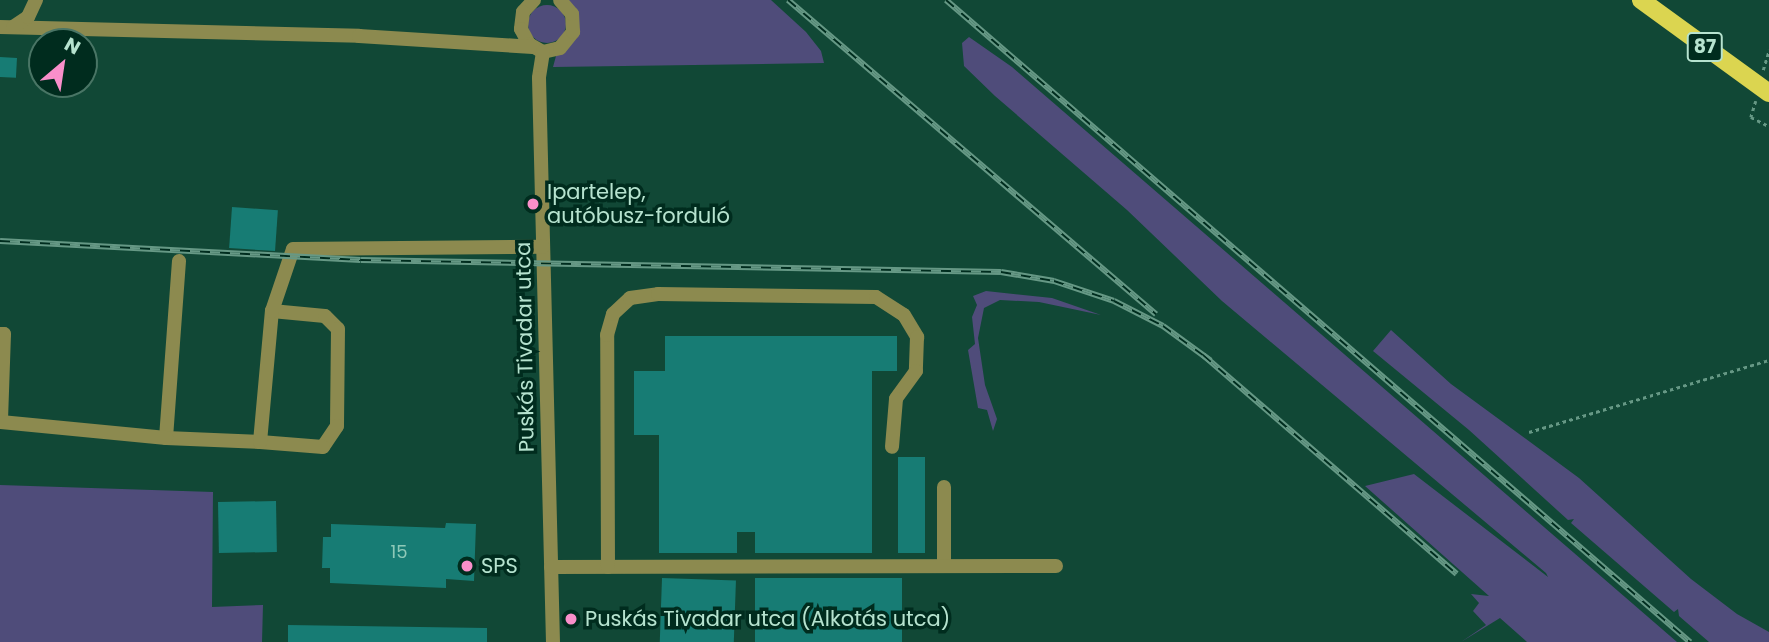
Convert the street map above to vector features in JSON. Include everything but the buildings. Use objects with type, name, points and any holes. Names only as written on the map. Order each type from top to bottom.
[{"type":"main road","name":"87","points":[[1641,0],[1764,89]]},
{"type":"street","points":[[6,27],[28,17],[36,0]]},
{"type":"street","name":"Puskás Tivadar utca","points":[[534,0],[523,6],[522,34],[538,49],[553,642]]},
{"type":"street","points":[[6,27],[359,36],[538,49],[560,48],[573,32],[572,15],[560,0]]},
{"type":"street","points":[[260,442],[272,311],[289,256],[301,246],[543,247]]},
{"type":"street","points":[[166,438],[179,261]]},
{"type":"street","points":[[608,567],[607,335],[613,314],[630,298],[658,293],[876,298],[904,315],[917,337],[916,372],[896,398],[891,447]]},
{"type":"street","points":[[0,334],[4,334],[1,422],[166,438],[323,447],[337,426],[338,329],[325,317],[272,311]]},
{"type":"street","points":[[944,487],[944,566]]},
{"type":"street","points":[[551,567],[1056,566]]},
{"type":"path","points":[[1764,89],[1769,50]]},
{"type":"path","points":[[1753,114],[1769,126]]},
{"type":"path","points":[[1529,432],[1769,360]]},
{"type":"shaded area","points":[[568,0],[771,0],[806,32],[821,51],[824,63],[553,67],[556,56],[566,49]]},
{"type":"shaded area","points":[[547,5],[561,10],[566,24],[561,38],[547,43],[533,38],[528,24],[533,10]]},
{"type":"shaded area","points":[[969,37],[1012,67],[1677,642],[1527,642],[1500,618],[1461,642],[1486,625],[1473,611],[1479,603],[1471,594],[1489,596],[1365,486],[1414,474],[1548,577],[1546,573],[1222,301],[1127,210],[995,96],[964,66],[962,43]]},
{"type":"shaded area","points":[[986,291],[1052,298],[1101,315],[1039,302],[1000,300],[984,308],[978,338],[985,385],[997,419],[993,431],[987,410],[978,408],[968,350],[975,344],[972,317],[977,305],[973,296]]},
{"type":"shaded area","points":[[1391,330],[1451,384],[1579,478],[1691,579],[1737,614],[1769,632],[1769,642],[1709,642],[1679,616],[1678,609],[1674,612],[1571,523],[1574,519],[1568,520],[1469,430],[1373,351]]},
{"type":"shaded area","points":[[0,485],[213,492],[212,607],[263,605],[262,642],[0,642]]},
{"type":"railway","points":[[788,0],[1156,314]]},
{"type":"railway","points":[[946,0],[1690,642]]},
{"type":"railway","points":[[0,241],[361,260],[1001,272],[1054,281],[1114,301],[1163,326],[1211,361]]},
{"type":"railway","points":[[1203,355],[1457,574]]},
{"type":"place","name":"Ipartelep, autóbusz-forduló","points":[[533,204]]},
{"type":"place","name":"SPS","points":[[467,566]]},
{"type":"place","name":"Puskás Tivadar utca (Alkotás utca)","points":[[571,619]]}]
